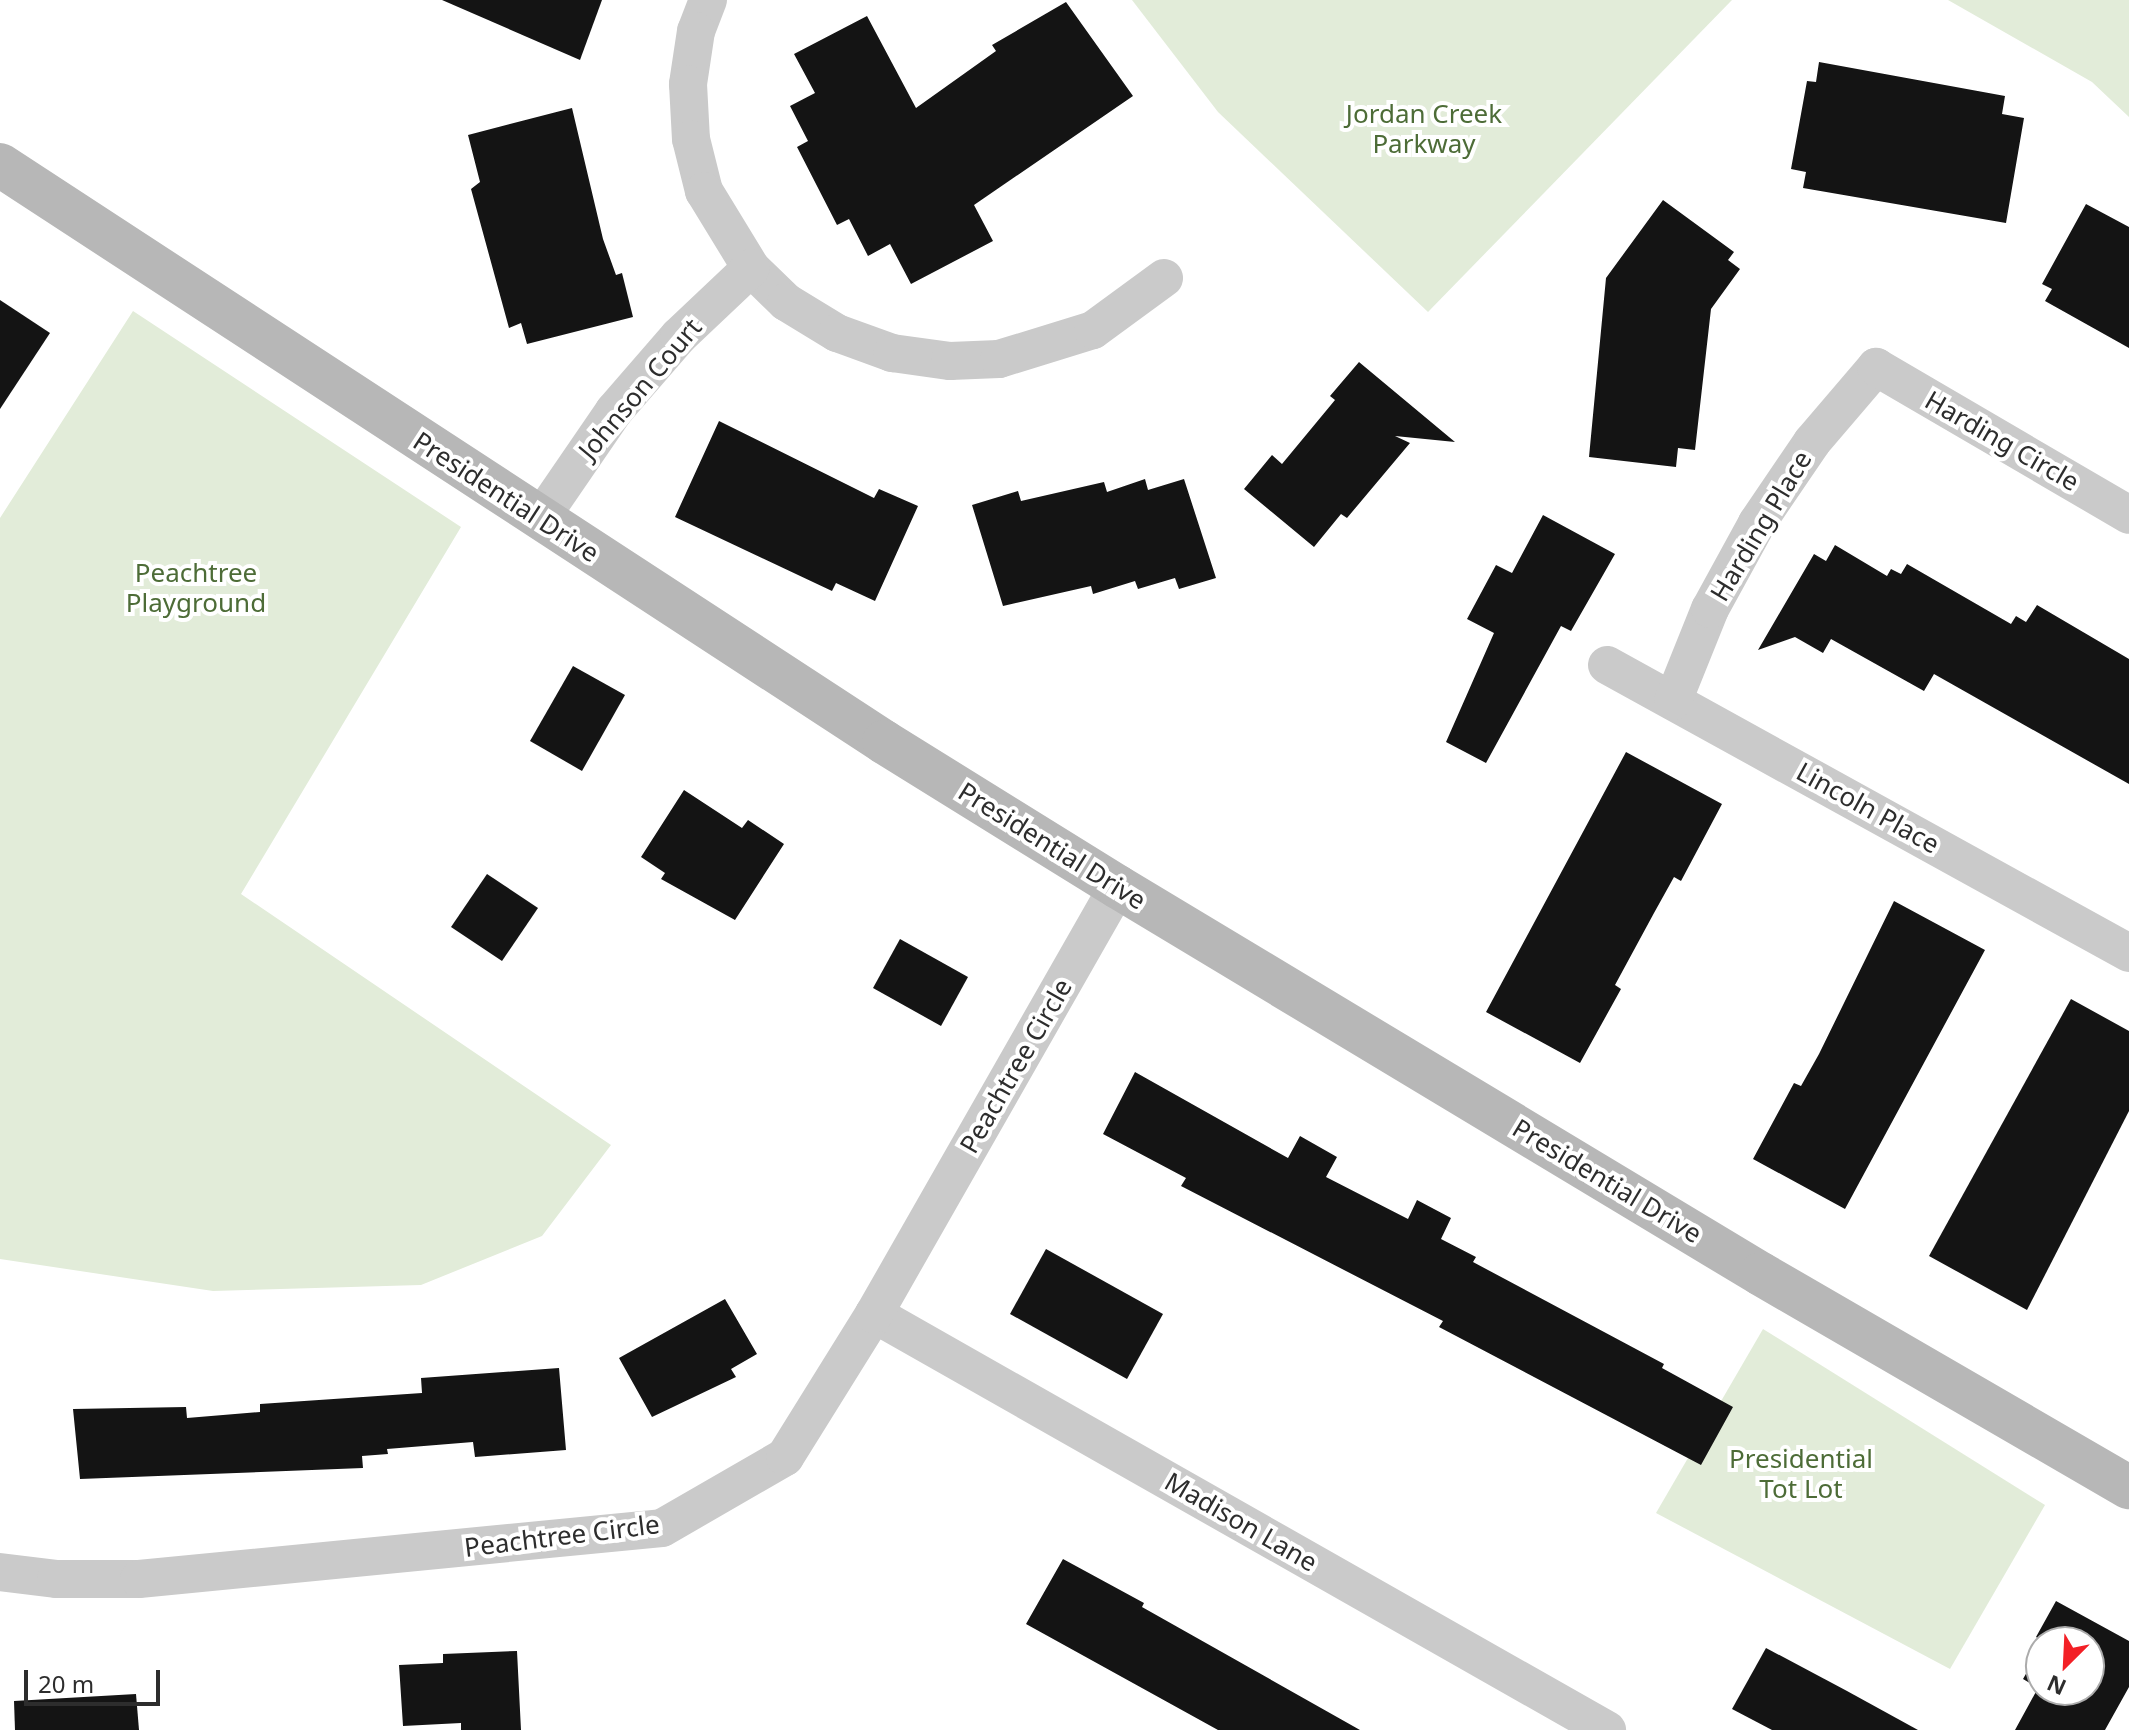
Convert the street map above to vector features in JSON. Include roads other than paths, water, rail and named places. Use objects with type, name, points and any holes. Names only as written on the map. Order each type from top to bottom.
[{"type":"street","points":[[708,0],[696,31],[688,84],[691,139],[704,191],[751,268],[786,302],[837,333],[892,353],[950,361],[999,359],[1047,348],[1093,330],[1164,278]]},
{"type":"street","name":"Presidential Drive","points":[[0,165],[540,519],[1118,887],[1761,1274],[2129,1487]]},
{"type":"street","name":"Johnson Court","points":[[540,519],[614,411],[679,336],[751,268]]},
{"type":"street","name":"Harding Circle","points":[[1876,367],[2129,515]]},
{"type":"street","name":"Harding Place","points":[[1673,701],[1710,609],[1757,523],[1812,442],[1876,367]]},
{"type":"street","name":"Lincoln Place","points":[[1607,665],[2129,953]]},
{"type":"street","name":"Peachtree Circle","points":[[0,1572],[56,1579],[139,1579],[662,1528],[785,1457],[874,1314],[1118,887]]},
{"type":"street","name":"Madison Lane","points":[[874,1314],[1607,1730]]},
{"type":"park label","name":"Jordan Creek Parkway","points":[[1424,129]]},
{"type":"park label","name":"Peachtree Playground","points":[[196,588]]},
{"type":"park label","name":"Presidential Tot Lot","points":[[1801,1474]]}]
